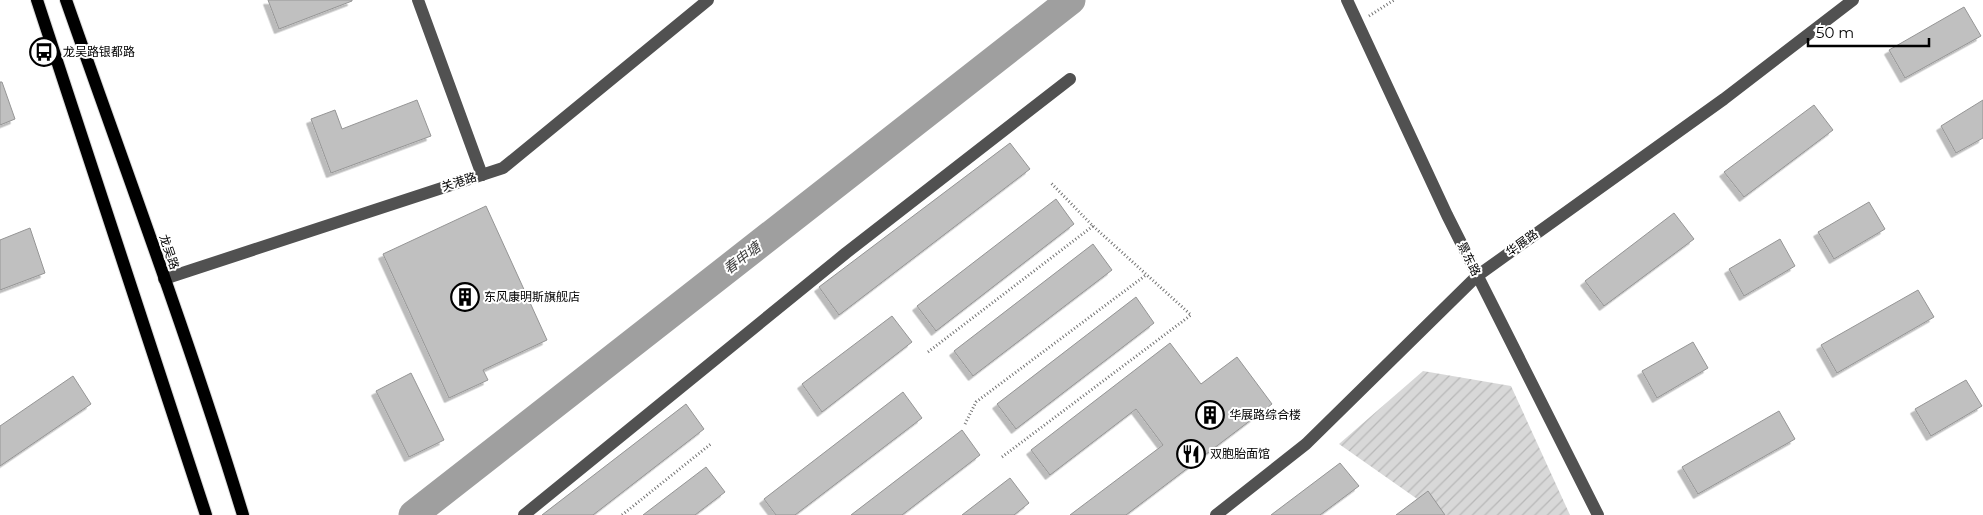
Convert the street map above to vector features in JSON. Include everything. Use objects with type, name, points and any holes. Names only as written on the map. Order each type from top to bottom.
[{"type":"main road","points":[[37,0],[206,515]]},
{"type":"main road","name":"龙吴路","points":[[66,0],[225,456],[243,515]]},
{"type":"street","points":[[418,0],[482,175]]},
{"type":"street","name":"关港路","points":[[164,279],[503,168],[708,0]]},
{"type":"street","name":"景东路","points":[[1346,0],[1447,216],[1598,515]]},
{"type":"street","name":"华展路","points":[[1216,515],[1306,444],[1477,276],[1724,99],[1853,0]]},
{"type":"street","points":[[524,515],[846,253],[1070,79]]},
{"type":"path","points":[[1358,23],[1394,0]]},
{"type":"path","points":[[1002,457],[1191,315],[1093,226],[1051,183]]},
{"type":"path","points":[[928,352],[1093,226]]},
{"type":"path","points":[[965,424],[976,402],[1146,275]]},
{"type":"path","points":[[622,515],[712,443]]},
{"type":"shaded area","points":[[1423,371],[1511,386],[1570,515],[1440,515],[1339,444]]},
{"type":"building","points":[[268,0],[352,0],[352,1],[279,29]]},
{"type":"building","points":[[1964,7],[1981,36],[1905,78],[1889,50]]},
{"type":"building","points":[[0,82],[2,82],[15,119],[0,125]]},
{"type":"building","points":[[417,100],[431,136],[331,173],[311,119],[335,110],[342,129]]},
{"type":"building","points":[[1983,100],[1983,138],[1956,153],[1941,126]]},
{"type":"building","points":[[1814,105],[1833,130],[1744,197],[1724,172]]},
{"type":"building","points":[[1010,143],[1030,169],[839,315],[819,287]]},
{"type":"building","points":[[1056,199],[1074,224],[936,331],[917,306]]},
{"type":"building","points":[[1869,202],[1885,229],[1834,259],[1818,232]]},
{"type":"building","name":"东风康明斯旗舰店","points":[[486,206],[547,340],[483,370],[488,380],[449,398],[383,254]]},
{"type":"building","points":[[1674,213],[1694,239],[1604,306],[1585,281]]},
{"type":"building","points":[[30,228],[45,273],[0,290],[0,240]]},
{"type":"building","points":[[1780,239],[1795,266],[1744,296],[1729,269]]},
{"type":"building","points":[[1093,244],[1112,270],[973,376],[954,351]]},
{"type":"building","points":[[1918,290],[1934,317],[1837,373],[1821,345]]},
{"type":"building","points":[[1136,297],[1154,323],[1016,429],[997,404]]},
{"type":"building","points":[[892,316],[912,342],[822,412],[802,384]]},
{"type":"building","points":[[1693,342],[1708,368],[1657,398],[1642,371]]},
{"type":"building","points":[[1170,343],[1201,384],[1237,357],[1272,404],[1126,515],[1070,515],[1163,445],[1136,409],[1050,475],[1031,450]]},
{"type":"building","points":[[411,373],[444,440],[409,457],[376,391]]},
{"type":"building","points":[[73,376],[91,404],[0,466],[0,426]]},
{"type":"building","points":[[1966,380],[1982,406],[1931,436],[1915,409]]},
{"type":"building","points":[[903,392],[922,418],[795,515],[776,515],[764,499]]},
{"type":"building","points":[[686,404],[704,429],[593,515],[542,515]]},
{"type":"building","points":[[1779,411],[1795,439],[1698,494],[1682,467]]},
{"type":"building","points":[[962,430],[980,455],[902,515],[851,515]]},
{"type":"building","points":[[1340,463],[1359,486],[1320,515],[1271,515]]},
{"type":"building","points":[[706,467],[725,492],[695,515],[643,515]]},
{"type":"building","points":[[1010,478],[1029,503],[1014,515],[962,515]]},
{"type":"building","points":[[1428,491],[1445,515],[1396,515]]},
{"type":"waterway","name":"春申塘","points":[[413,515],[1071,0]]},
{"type":"place","name":"龙吴路银都路","points":[[44,52]]},
{"type":"place","name":"东风康明斯旗舰店","points":[[465,297]]},
{"type":"place","name":"华展路综合楼","points":[[1210,415]]},
{"type":"place","name":"双胞胎面馆","points":[[1191,454]]}]
